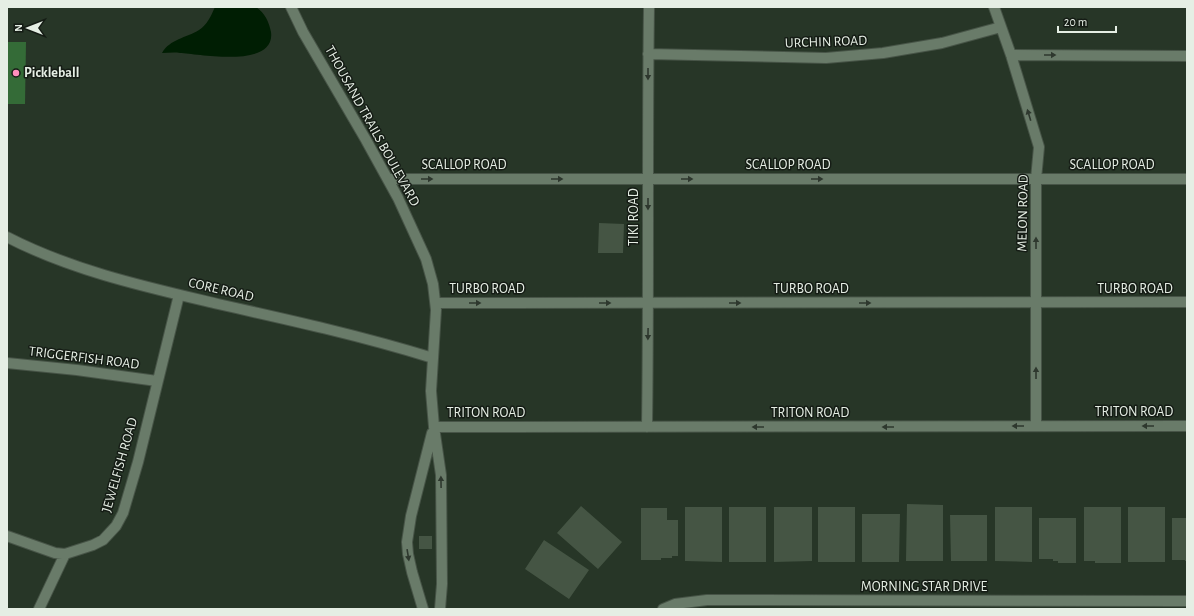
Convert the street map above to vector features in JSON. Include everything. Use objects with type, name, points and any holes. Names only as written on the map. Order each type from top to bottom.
[{"type":"street","name":"THOUSAND TRAILS BOULEVARD","points":[[291,7],[303,32],[398,198],[426,259],[433,284],[436,303],[431,391],[434,427],[441,475],[442,584],[440,609]]},
{"type":"street","name":"TIKI ROAD","points":[[647,427],[649,7]]},
{"type":"street","name":"MELON ROAD","points":[[994,7],[1011,55],[1039,147],[1036,179],[1036,426]]},
{"type":"street","name":"URCHIN ROAD","points":[[648,54],[833,58],[883,54],[942,43],[1001,27]]},
{"type":"street","points":[[1011,55],[1187,56]]},
{"type":"street","name":"SCALLOP ROAD","points":[[388,179],[1187,179]]},
{"type":"street","name":"CORE ROAD","points":[[7,237],[62,261],[108,277],[179,295],[329,329],[433,358]]},
{"type":"street","name":"JEWELFISH ROAD","points":[[7,536],[55,554],[65,554],[93,546],[103,540],[116,526],[123,513],[138,462],[179,295]]},
{"type":"street","name":"TURBO ROAD","points":[[436,303],[1187,302]]},
{"type":"street","name":"TRIGGERFISH ROAD","points":[[7,363],[77,370],[157,382]]},
{"type":"street","name":"TRITON ROAD","points":[[434,427],[1187,426]]},
{"type":"street","name":"THOUSAND TRAILS BOULEVARD","points":[[423,609],[412,572],[407,542],[411,516],[434,427]]},
{"type":"street","points":[[39,609],[65,554]]},
{"type":"street","name":"MORNING STAR DRIVE","points":[[663,609],[675,604],[707,600],[852,605],[1092,605],[1187,602]]},
{"type":"green space","name":"Pickleball","points":[[7,42],[26,42],[25,104],[7,104]]},
{"type":"shaded area","points":[[215,7],[256,7],[259,9],[266,18],[271,32],[269,44],[262,51],[234,57],[162,53],[169,45],[202,28]]},
{"type":"building","points":[[599,223],[624,224],[623,253],[598,253]]},
{"type":"building","points":[[907,504],[943,505],[943,561],[906,561]]},
{"type":"building","points":[[581,506],[622,542],[598,569],[557,533]]},
{"type":"building","points":[[685,507],[722,507],[722,562],[685,561]]},
{"type":"building","points":[[729,507],[766,507],[766,562],[729,562]]},
{"type":"building","points":[[774,507],[812,507],[812,561],[774,562]]},
{"type":"building","points":[[818,507],[855,507],[855,562],[818,562]]},
{"type":"building","points":[[995,507],[1032,507],[1032,562],[995,561]]},
{"type":"building","points":[[1084,507],[1121,507],[1121,563],[1095,563],[1095,561],[1084,561]]},
{"type":"building","points":[[1128,507],[1165,507],[1165,562],[1128,562]]},
{"type":"building","points":[[641,508],[667,508],[667,520],[678,520],[678,556],[672,556],[672,558],[661,558],[661,560],[641,560]]},
{"type":"building","points":[[862,514],[900,514],[899,562],[862,562]]},
{"type":"building","points":[[950,515],[987,515],[987,561],[951,561]]},
{"type":"building","points":[[1039,518],[1076,518],[1076,563],[1058,563],[1058,561],[1053,561],[1053,559],[1039,559]]},
{"type":"building","points":[[1172,518],[1187,518],[1187,561],[1172,560]]},
{"type":"building","points":[[419,536],[432,536],[432,549],[419,549]]},
{"type":"building","points":[[544,540],[589,570],[569,599],[525,569]]},
{"type":"place","name":"Pickleball","points":[[16,73]]}]
